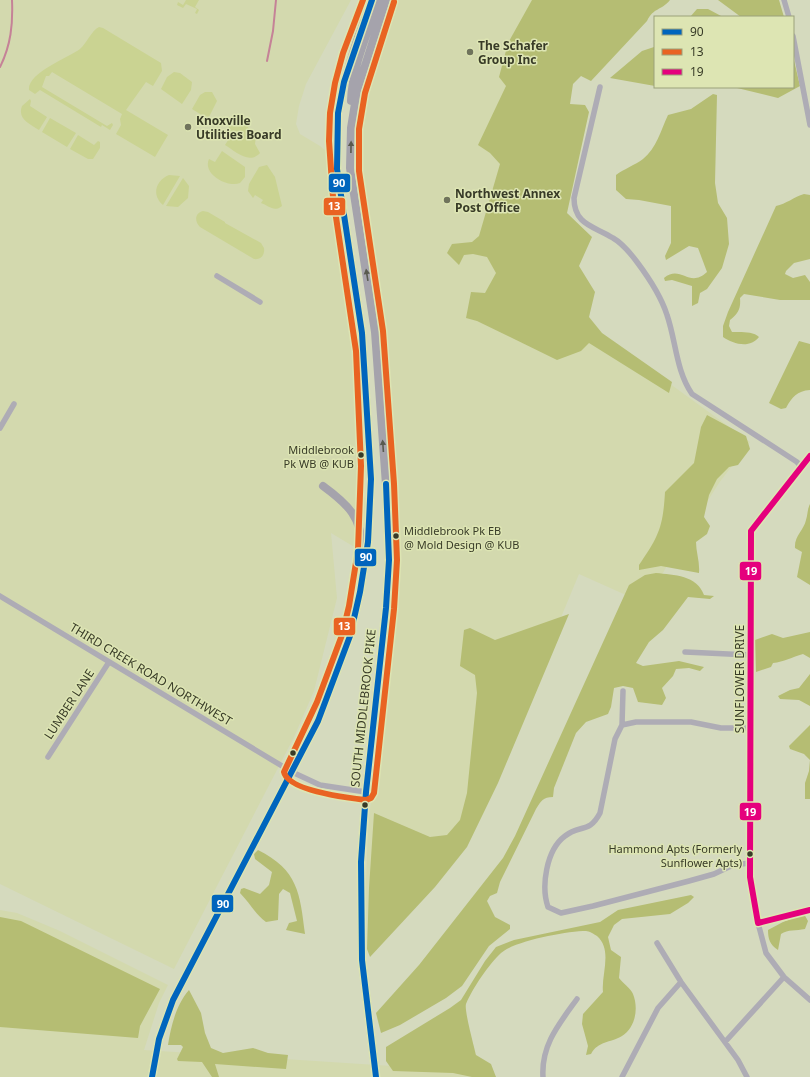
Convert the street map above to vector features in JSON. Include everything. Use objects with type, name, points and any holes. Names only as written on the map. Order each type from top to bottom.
[{"type":"main road","points":[[152,1077],[159,1039],[173,1000],[318,721],[334,683],[350,636],[360,592],[368,528],[371,479],[362,333],[337,169],[338,113],[344,82],[358,37],[372,0]]},
{"type":"main road","points":[[351,128],[351,89],[359,58],[379,0]]},
{"type":"main road","points":[[351,128],[357,91],[386,0]]},
{"type":"main road","name":"SOUTH MIDDLEBROOK PIKE","points":[[351,128],[350,168],[375,332],[386,485],[389,560],[386,608],[366,792],[361,862],[360,939],[364,986],[376,1077]]},
{"type":"main road","points":[[324,486],[350,508],[358,522],[362,537],[364,567]]},
{"type":"street","points":[[784,0],[789,16]]},
{"type":"street","points":[[794,41],[810,124]]},
{"type":"street","points":[[600,87],[574,198],[575,212],[581,220],[590,226],[615,238],[636,261],[653,286],[667,315],[684,380],[692,394],[796,462],[801,467]]},
{"type":"street","points":[[217,276],[260,302]]},
{"type":"street","points":[[0,428],[14,404]]},
{"type":"street","name":"SUNFLOWER DRIVE","points":[[810,456],[751,531],[750,655],[750,877],[758,923],[766,953],[784,977],[810,1000]]},
{"type":"street","name":"THIRD CREEK ROAD NORTHWEST","points":[[0,596],[292,772],[320,785],[366,792]]},
{"type":"street","points":[[684,652],[750,655]]},
{"type":"street","name":"LUMBER LANE","points":[[48,757],[109,662]]},
{"type":"street","points":[[623,691],[622,725],[615,740],[604,797],[595,822],[588,827],[566,835],[561,839],[546,870],[544,896],[548,907],[560,913],[593,906],[689,882],[714,874],[733,865],[750,863]]},
{"type":"street","points":[[622,725],[636,722],[691,722],[721,728],[750,728]]},
{"type":"street","points":[[758,923],[810,910]]},
{"type":"street","points":[[657,943],[682,982],[725,1042],[747,1077]]},
{"type":"street","points":[[725,1042],[784,977]]},
{"type":"street","points":[[622,1077],[658,1008],[682,982]]},
{"type":"street","points":[[543,1077],[544,1054],[552,1034],[577,999]]},
{"type":"shaded area","points":[[0,0],[351,0],[306,84],[299,106],[296,124],[300,134],[327,152],[330,163],[335,206],[357,335],[359,401],[357,416],[364,423],[366,472],[363,474],[363,481],[365,484],[362,488],[362,494],[367,500],[365,523],[364,527],[357,533],[356,548],[331,533],[337,598],[314,691],[294,737],[174,969],[0,884]]},
{"type":"shaded area","points":[[186,0],[199,0],[195,7],[199,10],[197,14],[195,13],[197,9],[186,4],[183,8],[177,5],[178,2],[183,5]]},
{"type":"shaded area","points":[[392,0],[564,0],[508,266],[750,442],[719,483],[670,560],[646,604],[579,574],[490,788],[373,947],[367,943],[366,881],[368,831],[393,566],[392,452],[379,296],[375,288],[356,170],[357,135],[364,91]]},
{"type":"shaded area","points":[[99,27],[161,63],[162,71],[153,86],[146,82],[126,110],[168,135],[155,157],[116,134],[121,125],[120,119],[122,114],[52,72],[49,76],[46,76],[42,87],[107,126],[112,123],[113,125],[110,130],[102,125],[101,127],[40,90],[35,94],[29,90],[30,84],[34,78],[49,66],[80,49]]},
{"type":"shaded area","points":[[174,72],[180,73],[192,82],[191,90],[182,104],[161,89],[167,77]]},
{"type":"shaded area","points":[[205,92],[212,92],[217,101],[208,119],[192,109],[200,95]]},
{"type":"shaded area","points":[[30,99],[30,106],[47,117],[39,130],[25,121],[21,114],[22,106]]},
{"type":"shaded area","points":[[50,118],[76,133],[67,147],[42,132]]},
{"type":"shaded area","points":[[239,121],[245,124],[256,136],[255,144],[260,153],[256,156],[251,158],[242,156],[225,145],[232,134],[227,130],[229,126]]},
{"type":"shaded area","points":[[78,135],[94,145],[98,141],[100,142],[100,148],[93,159],[88,159],[70,149]]},
{"type":"shaded area","points":[[222,151],[245,167],[245,177],[240,183],[235,184],[223,182],[209,170],[209,159],[215,162]]},
{"type":"shaded area","points":[[267,165],[275,177],[282,206],[276,209],[261,203],[263,200],[255,195],[253,198],[248,191],[249,184],[259,167]]},
{"type":"shaded area","points":[[169,175],[180,176],[163,205],[159,201],[156,192],[158,184],[161,180]]},
{"type":"shaded area","points":[[183,178],[189,186],[188,198],[178,207],[166,206]]},
{"type":"shaded area","points":[[200,212],[208,212],[261,243],[264,248],[264,253],[262,256],[259,259],[254,259],[200,227],[196,218]]},
{"type":"shaded area","points":[[0,910],[17,913],[60,931],[168,985],[159,1003],[144,1050],[484,1072],[485,1077],[0,1077]]},
{"type":"green space","points":[[532,0],[670,0],[664,6],[652,13],[647,21],[591,81],[581,76],[573,84],[570,104],[585,105],[589,112],[567,213],[592,237],[579,266],[595,292],[589,317],[602,333],[672,382],[669,393],[589,343],[581,351],[557,360],[477,321],[466,318],[471,292],[485,293],[496,273],[487,257],[473,254],[464,255],[459,265],[447,253],[452,244],[472,242],[479,236],[500,164],[490,153],[478,145],[506,86],[499,77],[508,43]]},
{"type":"green space","points":[[718,0],[779,0],[784,16],[740,16]]},
{"type":"green space","points":[[697,9],[708,9],[721,16],[691,16]]},
{"type":"green space","points":[[654,47],[654,86],[610,78],[642,51]]},
{"type":"green space","points":[[794,60],[800,86],[778,98],[737,88],[794,88]]},
{"type":"green space","points":[[713,94],[717,95],[715,183],[718,203],[727,218],[729,244],[722,268],[707,289],[700,293],[698,303],[692,306],[692,286],[672,280],[665,281],[664,278],[670,274],[680,274],[690,278],[695,278],[701,277],[707,272],[698,248],[689,246],[666,260],[665,256],[671,243],[671,206],[626,199],[616,190],[616,175],[648,155],[658,139],[668,115],[691,109]]},
{"type":"green space","points":[[804,194],[810,195],[810,259],[794,263],[785,274],[793,278],[805,275],[810,282],[810,300],[780,300],[744,294],[740,298],[738,311],[730,320],[729,326],[732,332],[750,333],[759,337],[755,341],[746,344],[727,340],[723,337],[723,326],[728,312],[776,206]]},
{"type":"green space","points":[[799,341],[810,344],[810,390],[798,393],[790,401],[786,408],[781,409],[769,403]]},
{"type":"green space","points":[[707,415],[746,436],[750,449],[738,465],[729,467],[717,479],[709,495],[704,517],[710,526],[707,534],[696,542],[699,573],[661,566],[639,570],[639,565],[659,531],[663,514],[665,492],[694,463],[701,427]]},
{"type":"green space","points":[[810,504],[810,585],[797,577],[802,552],[795,548],[795,544],[805,524]]},
{"type":"green space","points":[[656,573],[684,577],[696,583],[701,588],[704,595],[714,596],[710,599],[688,597],[663,630],[649,642],[636,663],[643,666],[679,661],[704,667],[700,671],[689,668],[676,669],[673,676],[662,688],[666,698],[662,705],[638,702],[633,688],[623,686],[614,688],[611,707],[608,714],[586,722],[576,733],[554,788],[553,797],[545,799],[536,809],[500,882],[497,893],[490,896],[487,901],[495,917],[510,925],[510,929],[489,946],[462,986],[446,998],[400,1025],[381,1033],[376,1013],[419,965],[503,858],[515,836],[629,585],[645,575]]},
{"type":"green space","points":[[569,614],[498,783],[467,847],[435,887],[370,957],[367,949],[374,813],[430,837],[447,835],[460,820],[467,793],[477,693],[475,675],[460,666],[464,630],[470,628],[495,640]]},
{"type":"green space","points":[[810,632],[810,658],[803,654],[784,661],[773,663],[771,667],[756,672],[755,640],[772,634],[783,638]]},
{"type":"green space","points":[[810,674],[810,706],[799,700],[780,699],[778,696],[790,690],[799,688]]},
{"type":"green space","points":[[810,725],[810,760],[804,754],[790,749],[789,746]]},
{"type":"green space","points":[[810,760],[810,799],[805,799],[805,783],[809,771]]},
{"type":"green space","points":[[258,850],[282,866],[295,884],[301,906],[305,934],[286,930],[289,923],[297,921],[290,893],[283,889],[279,894],[278,920],[266,922],[259,916],[240,893],[241,889],[244,888],[260,894],[269,885],[272,872],[255,859],[254,854]]},
{"type":"green space","points":[[691,895],[694,897],[688,903],[670,914],[622,919],[614,925],[608,937],[611,950],[621,957],[619,978],[633,994],[636,1006],[635,1018],[626,1033],[618,1038],[601,1044],[591,1054],[586,1055],[588,1046],[582,1024],[583,1014],[603,992],[605,955],[602,942],[597,936],[586,931],[577,931],[517,944],[501,953],[486,970],[469,998],[466,1008],[476,1055],[491,1064],[496,1077],[472,1077],[453,1073],[393,1071],[386,1061],[386,1047],[461,1000],[485,961],[496,947],[514,940],[600,922],[618,910]]},
{"type":"green space","points":[[804,914],[808,921],[805,929],[784,932],[781,934],[778,950],[775,948],[770,942],[768,930],[783,922]]},
{"type":"green space","points":[[0,917],[21,921],[160,989],[140,1026],[138,1038],[0,1027]]},
{"type":"green space","points":[[189,990],[201,1013],[205,1033],[211,1048],[223,1053],[253,1048],[268,1053],[288,1055],[286,1069],[215,1064],[219,1077],[212,1077],[202,1062],[178,1061],[177,1059],[183,1047],[181,1045],[168,1045],[177,1009]]},
{"type":"waterway","points":[[0,67],[9,42],[12,18],[12,0]]},
{"type":"waterway","points":[[267,61],[273,31],[276,0]]},
{"type":"transit line","name":"13","points":[[363,0],[343,53],[335,83],[330,113],[329,141],[333,197],[356,351],[361,466],[358,550],[349,606],[342,635],[317,702],[284,772],[288,779],[307,789],[366,800],[371,798],[374,793],[394,609],[397,560],[394,484],[383,331],[359,171],[359,129],[365,93],[394,2]]},
{"type":"transit line","name":"90","points":[[152,1077],[159,1039],[173,1000],[318,721],[350,636],[360,592],[368,542],[371,479],[362,333],[337,169],[338,113],[344,82],[372,0]]},
{"type":"transit line","name":"19","points":[[810,456],[751,531],[750,877],[758,923],[810,910]]},
{"type":"transit line","name":"90","points":[[376,1077],[362,960],[361,862],[366,792],[386,608],[389,560],[386,484]]},
{"type":"place","name":"The Schafer Group Inc","points":[[470,52]]},
{"type":"place","name":"Knoxville Utilities Board","points":[[188,127]]},
{"type":"place","name":"Northwest Annex Post Office","points":[[447,200]]},
{"type":"place","name":"Middlebrook Pk WB @ KUB","points":[[361,455]]},
{"type":"place","name":"Middlebrook Pk EB @ Mold Design @ KUB","points":[[396,536]]},
{"type":"place","name":"Hammond Apts (Formerly Sunflower Apts)","points":[[750,854]]}]
